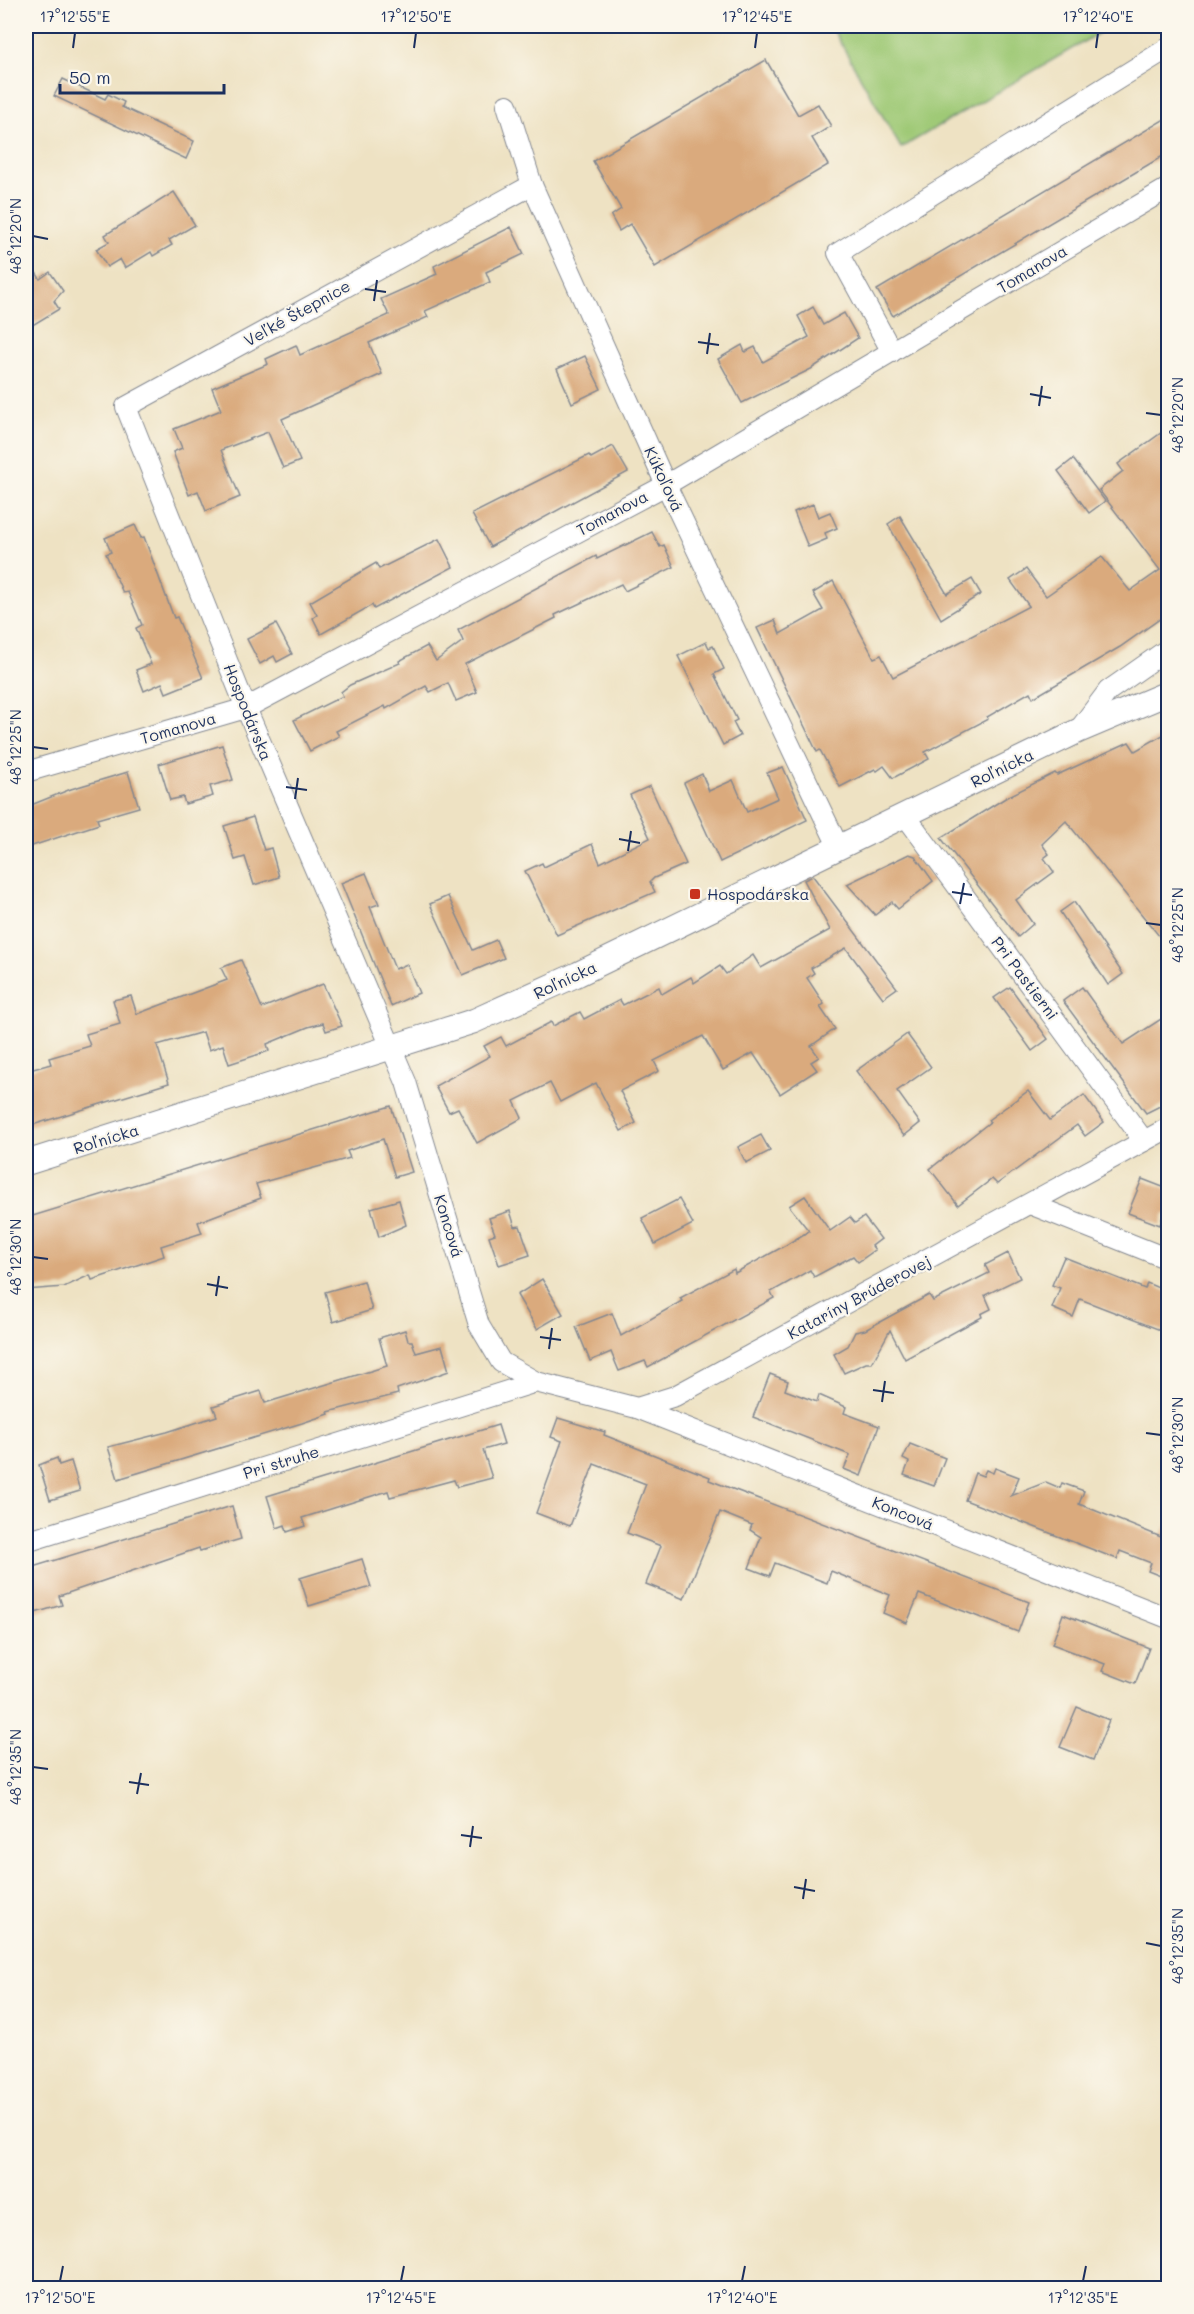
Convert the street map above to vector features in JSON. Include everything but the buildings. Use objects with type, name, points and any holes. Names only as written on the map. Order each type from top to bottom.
[{"type":"street","points":[[892,352],[838,253],[1168,48]]},
{"type":"street","name":"Kúkoľová","points":[[507,105],[532,185],[666,485],[838,846]]},
{"type":"street","name":"Veľké Štepnice","points":[[126,406],[532,185]]},
{"type":"street","name":"Tomanova","points":[[26,772],[246,708],[666,485],[1168,188]]},
{"type":"street","name":"Hospodárska","points":[[126,406],[246,708],[390,1049]]},
{"type":"street","name":"Roľnícka","points":[[1078,731],[1108,691],[1168,649]]},
{"type":"street","name":"Roľnícka","points":[[26,1163],[474,1021],[516,1003],[1078,731],[1168,693]]},
{"type":"street","name":"Pri Pastierni","points":[[905,815],[1144,1140]]},
{"type":"street","name":"Koncová","points":[[390,1049],[406,1082],[480,1325],[501,1362],[536,1382]]},
{"type":"street","name":"Kataríny Brúderovej","points":[[637,1408],[675,1396],[1168,1128]]},
{"type":"street","points":[[1030,1204],[1168,1259]]},
{"type":"street","points":[[536,1382],[637,1408]]},
{"type":"street","name":"Pri struhe","points":[[26,1542],[536,1382]]},
{"type":"street","name":"Koncová","points":[[637,1408],[1168,1618]]},
{"type":"green space","points":[[831,26],[1111,26],[901,148]]},
{"type":"place","name":"Hospodárska","points":[[695,894]]}]
